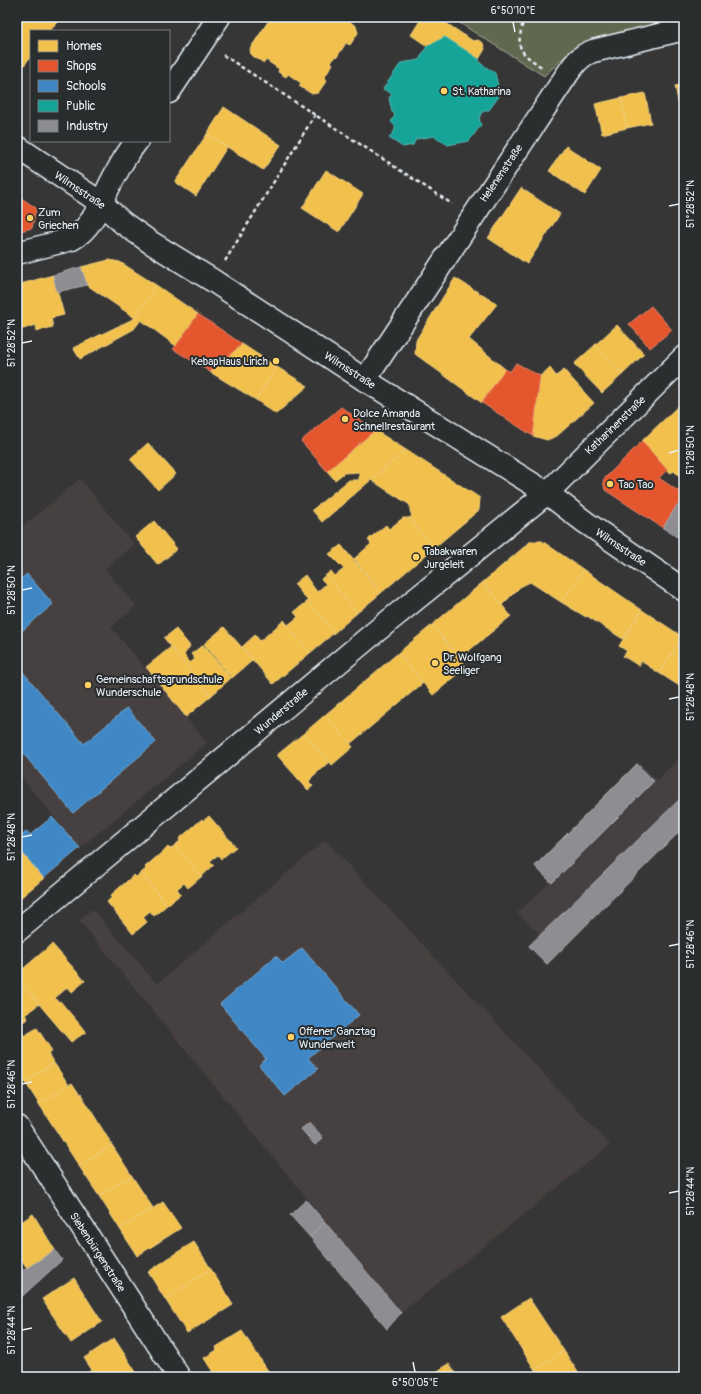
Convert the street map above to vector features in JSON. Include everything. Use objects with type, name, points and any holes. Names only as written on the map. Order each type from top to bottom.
[{"type":"street","points":[[170,91],[219,17]]},
{"type":"street","name":"Helenenstraße","points":[[365,380],[568,73],[580,58],[586,53],[684,29]]},
{"type":"street","points":[[17,253],[72,239],[86,230],[117,170],[136,142]]},
{"type":"street","name":"Wilmsstraße","points":[[17,147],[101,203],[150,242],[212,280],[365,380],[547,493],[585,522],[684,590]]},
{"type":"street","name":"Katharinenstraße","points":[[547,493],[684,358]]},
{"type":"street","name":"Wunderstraße","points":[[17,931],[374,633],[547,493]]},
{"type":"street","name":"Siebenbürgenstraße","points":[[17,1126],[179,1377]]},
{"type":"path","points":[[524,17],[519,41],[520,49],[523,54],[549,72],[568,73]]},
{"type":"path","points":[[203,42],[472,217]]},
{"type":"path","points":[[212,280],[315,115]]},
{"type":"shaded area","name":"Gemeinschaftsgrundschule Wunderschule","points":[[80,479],[134,545],[105,569],[136,606],[111,627],[207,743],[80,848],[17,772],[17,531]]},
{"type":"shaded area","points":[[684,753],[684,829],[547,967],[527,946],[539,933],[517,913],[549,883],[533,866],[638,761],[657,780]]},
{"type":"shaded area","points":[[325,840],[610,1145],[401,1313],[79,920],[92,909],[157,984]]},
{"type":"green space","points":[[450,17],[684,17],[684,20],[576,46],[544,76]]},
{"type":"building: Homes","points":[[17,17],[61,17],[51,30],[30,30],[30,57],[20,71],[17,68]]},
{"type":"building: Homes","points":[[271,17],[335,17],[342,21],[344,18],[356,26],[358,33],[350,45],[346,43],[337,57],[335,56],[331,62],[333,64],[324,78],[327,80],[318,93],[312,94],[299,86],[301,83],[288,74],[286,77],[278,72],[279,69],[266,60],[264,63],[251,55],[250,49]]},
{"type":"building: Homes","points":[[421,17],[437,17],[473,41],[478,40],[483,43],[485,49],[479,59],[445,37],[427,46],[411,35]]},
{"type":"building: Homes","points":[[684,84],[684,115],[681,116],[675,86]]},
{"type":"building: Homes","points":[[645,93],[651,123],[627,128],[621,98]]},
{"type":"building: Homes","points":[[621,98],[627,128],[602,134],[595,104]]},
{"type":"building: Homes","points":[[224,107],[281,145],[263,170],[207,134]]},
{"type":"building: Homes","points":[[207,134],[227,147],[196,196],[175,182]]},
{"type":"building: Homes","points":[[566,146],[601,170],[585,195],[549,171]]},
{"type":"building: Homes","points":[[326,170],[363,194],[339,232],[302,208]]},
{"type":"building: Homes","points":[[521,188],[560,214],[527,264],[488,238]]},
{"type":"building: Homes","points":[[109,260],[120,262],[156,285],[135,318],[87,285],[81,267]]},
{"type":"building: Homes","points":[[53,275],[64,315],[51,318],[53,327],[37,331],[36,325],[20,330],[22,335],[17,337],[17,285]]},
{"type":"building: Homes","points":[[455,278],[497,304],[469,339],[505,369],[482,403],[415,354],[416,340]]},
{"type":"building: Homes","points":[[156,285],[198,314],[176,346],[141,320],[134,329],[80,359],[73,348],[135,318]]},
{"type":"building: Homes","points":[[617,325],[644,354],[623,374],[595,345]]},
{"type":"building: Homes","points":[[242,344],[277,367],[256,400],[210,372]]},
{"type":"building: Homes","points":[[595,345],[623,374],[602,393],[574,364]]},
{"type":"building: Homes","points":[[277,367],[308,386],[276,414],[256,400]]},
{"type":"building: Homes","points":[[550,368],[556,376],[564,370],[594,403],[557,436],[547,440],[533,436],[540,376]]},
{"type":"building: Homes","points":[[678,406],[684,412],[684,481],[674,471],[671,473],[667,470],[642,441]]},
{"type":"building: Homes","points":[[375,430],[406,450],[322,522],[312,510],[349,480],[359,480],[359,472],[344,473],[335,480],[327,471]]},
{"type":"building: Homes","points":[[148,443],[176,474],[158,490],[130,459]]},
{"type":"building: Homes","points":[[406,450],[480,498],[479,510],[434,548],[409,518],[412,516],[410,505],[371,480]]},
{"type":"building: Homes","points":[[403,518],[409,518],[434,548],[381,593],[354,559],[371,544],[368,540],[370,538],[386,525],[389,529]]},
{"type":"building: Homes","points":[[154,521],[177,549],[158,565],[135,537]]},
{"type":"building: Homes","points":[[531,541],[542,541],[584,570],[561,602],[530,582],[520,587],[502,605],[483,582]]},
{"type":"building: Homes","points":[[341,545],[381,593],[357,613],[326,575],[331,571],[335,576],[344,569],[329,554]]},
{"type":"building: Homes","points":[[584,570],[642,610],[623,639],[587,616],[586,617],[561,602]]},
{"type":"building: Homes","points":[[305,575],[317,592],[326,584],[321,579],[326,575],[357,613],[334,633],[294,584]]},
{"type":"building: Homes","points":[[483,582],[511,616],[460,658],[432,625]]},
{"type":"building: Homes","points":[[308,601],[334,633],[310,653],[283,621],[284,620],[288,625],[298,617],[294,612]]},
{"type":"building: Homes","points":[[642,610],[683,637],[659,673],[641,661],[639,666],[623,656],[627,651],[619,646]]},
{"type":"building: Homes","points":[[283,621],[310,653],[273,684],[242,647],[255,635],[260,641]]},
{"type":"building: Homes","name":"Dr. Wolfgang Seeliger","points":[[432,625],[467,667],[433,695],[398,653]]},
{"type":"building: Homes","points":[[224,627],[253,660],[232,678],[204,644]]},
{"type":"building: Homes","points":[[176,629],[190,646],[184,655],[190,663],[195,659],[191,654],[203,645],[231,678],[211,696],[164,638]]},
{"type":"building: Homes","points":[[683,637],[684,638],[684,689],[659,673]]},
{"type":"building: Homes","points":[[171,647],[211,696],[186,717],[146,667]]},
{"type":"building: Homes","points":[[398,653],[423,683],[350,744],[325,715]]},
{"type":"building: Homes","points":[[325,715],[353,747],[332,765],[304,733]]},
{"type":"building: Homes","points":[[304,733],[329,762],[312,777],[309,782],[313,786],[308,790],[277,755]]},
{"type":"building: Homes","points":[[209,816],[236,847],[221,859],[218,855],[210,861],[214,865],[201,877],[175,845],[180,841],[179,839],[202,819],[203,821]]},
{"type":"building: Homes","points":[[175,845],[201,877],[188,888],[184,883],[177,889],[181,894],[167,905],[141,873],[146,869],[145,867],[168,847],[170,849]]},
{"type":"building: Homes","points":[[17,846],[44,878],[19,899],[17,896]]},
{"type":"building: Homes","points":[[141,873],[167,905],[154,916],[150,911],[143,917],[147,922],[133,934],[107,902],[112,897],[111,895],[134,875],[136,877]]},
{"type":"building: Homes","points":[[52,944],[85,981],[72,992],[68,987],[55,998],[58,1002],[60,1001],[86,1032],[71,1042],[17,978],[17,974]]},
{"type":"building: Homes","points":[[17,978],[39,1004],[25,1015],[28,1019],[17,1025]]},
{"type":"building: Homes","points":[[17,1025],[24,1036],[17,1040]]},
{"type":"building: Homes","points":[[37,1028],[52,1051],[48,1054],[54,1063],[25,1082],[17,1069],[17,1040]]},
{"type":"building: Homes","points":[[54,1063],[69,1085],[39,1104],[25,1082]]},
{"type":"building: Homes","points":[[72,1083],[80,1095],[81,1094],[112,1145],[79,1166],[39,1104]]},
{"type":"building: Homes","points":[[112,1145],[132,1176],[99,1196],[79,1166]]},
{"type":"building: Homes","points":[[132,1176],[153,1208],[120,1229],[99,1196]]},
{"type":"building: Homes","points":[[163,1202],[181,1228],[137,1256],[120,1229]]},
{"type":"building: Homes","points":[[33,1214],[55,1250],[27,1268],[17,1253],[17,1225]]},
{"type":"building: Homes","points":[[194,1242],[211,1269],[165,1299],[148,1272]]},
{"type":"building: Homes","points":[[211,1269],[233,1305],[187,1333],[165,1299]]},
{"type":"building: Homes","points":[[74,1278],[102,1322],[71,1343],[42,1299]]},
{"type":"building: Homes","points":[[529,1298],[564,1351],[535,1370],[501,1317]]},
{"type":"building: Homes","points":[[242,1331],[272,1377],[216,1377],[204,1358],[217,1350],[216,1347]]},
{"type":"building: Homes","points":[[114,1338],[138,1375],[135,1377],[81,1377],[92,1370],[84,1358]]},
{"type":"building: Homes","points":[[564,1351],[581,1377],[540,1377],[535,1370]]},
{"type":"building: Homes","points":[[449,1364],[458,1377],[428,1377]]},
{"type":"building: Shops","points":[[17,195],[36,208],[32,228],[17,232]]},
{"type":"building: Shops","points":[[651,306],[672,330],[650,348],[629,324]]},
{"type":"building: Shops","points":[[198,314],[242,344],[210,372],[173,349]]},
{"type":"building: Shops","points":[[516,363],[540,376],[533,436],[482,403],[505,369],[510,372]]},
{"type":"building: Shops","points":[[341,407],[375,430],[327,471],[301,441]]},
{"type":"building: Shops","points":[[642,441],[667,470],[659,478],[684,495],[663,528],[605,490],[603,480]]},
{"type":"building: Schools","points":[[27,574],[53,604],[17,635],[17,582]]},
{"type":"building: Schools","points":[[17,665],[84,744],[127,708],[156,742],[73,813],[17,746]]},
{"type":"building: Schools","points":[[52,817],[80,848],[44,878],[17,846],[17,840],[27,831],[30,835]]},
{"type":"building: Schools","name":"Offener Ganztag Wunderwelt","points":[[302,948],[359,1015],[308,1058],[318,1069],[285,1096],[259,1065],[266,1059],[220,1004],[276,956],[283,963]]},
{"type":"building: Public","name":"St. Katharina","points":[[445,37],[479,59],[480,63],[495,73],[500,95],[489,110],[482,112],[479,118],[481,125],[469,141],[448,145],[434,136],[416,139],[413,145],[403,147],[389,138],[395,130],[395,126],[391,122],[395,115],[392,112],[389,98],[392,94],[383,89],[401,63],[419,60],[427,46]]},
{"type":"building: Industry","points":[[81,267],[87,285],[57,292],[53,275]]},
{"type":"building: Industry","points":[[677,505],[684,510],[684,527],[677,537],[663,528]]},
{"type":"building: Industry","points":[[637,764],[654,781],[552,883],[535,866]]},
{"type":"building: Industry","points":[[684,795],[684,827],[547,964],[529,946]]},
{"type":"building: Industry","points":[[310,1122],[323,1138],[315,1145],[301,1129]]},
{"type":"building: Industry","points":[[306,1200],[325,1222],[310,1237],[290,1215]]},
{"type":"building: Industry","points":[[325,1222],[401,1313],[387,1329],[310,1237]]},
{"type":"building: Industry","points":[[55,1250],[62,1260],[17,1301],[17,1273]]},
{"type":"place","name":"St. Katharina","points":[[444,91]]},
{"type":"place","name":"Zum Griechen","points":[[30,218]]},
{"type":"place","name":"KebapHaus Lirich","points":[[276,361]]},
{"type":"place","name":"Dolce Amanda Schnellrestaurant","points":[[345,419]]},
{"type":"place","name":"Tao Tao","points":[[610,484]]},
{"type":"place","name":"Tabakwaren Jurgeleit","points":[[416,557]]},
{"type":"place","name":"Dr. Wolfgang Seeliger","points":[[435,663]]},
{"type":"place","name":"Gemeinschaftsgrundschule Wunderschule","points":[[88,685]]},
{"type":"place","name":"Offener Ganztag Wunderwelt","points":[[291,1037]]}]
